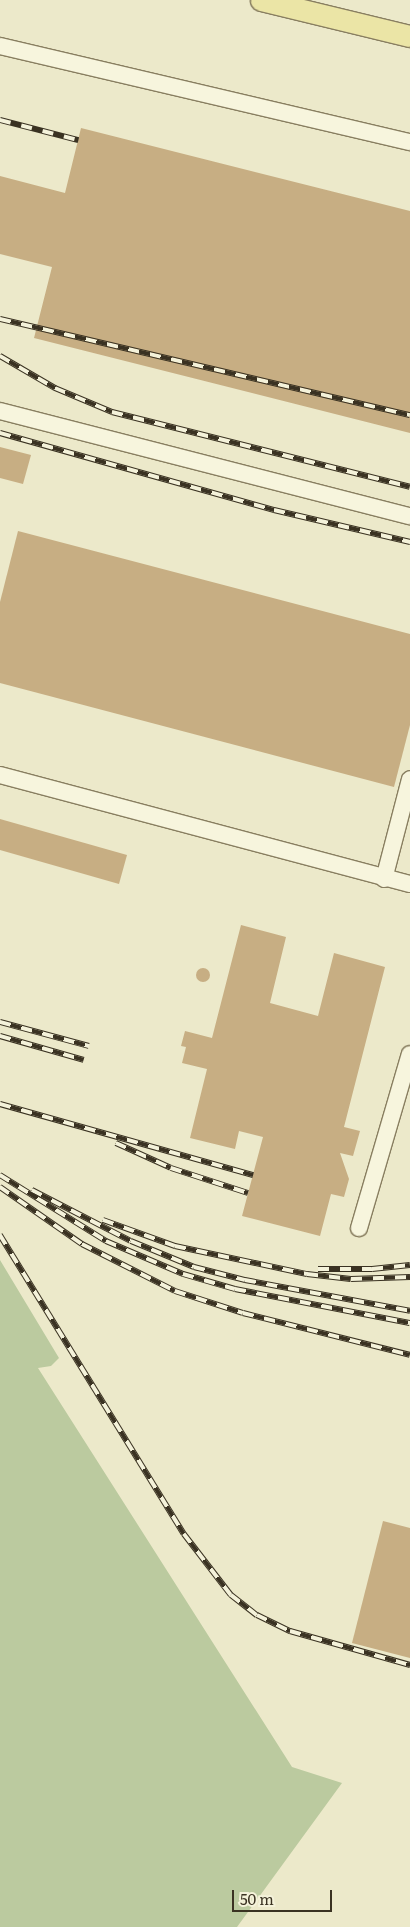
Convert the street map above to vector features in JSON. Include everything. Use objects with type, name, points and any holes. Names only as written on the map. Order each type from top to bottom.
[{"type":"main road","points":[[261,0],[410,36]]},
{"type":"lane","points":[[0,46],[410,142]]},
{"type":"lane","points":[[0,411],[410,516]]},
{"type":"lane","points":[[0,775],[384,879],[410,884]]},
{"type":"lane","points":[[384,879],[410,779]]},
{"type":"lane","points":[[359,1228],[410,1054]]},
{"type":"green space","points":[[0,1260],[59,1358],[51,1366],[38,1368],[292,1767],[342,1783],[237,1927],[0,1927]]},
{"type":"building","points":[[81,128],[410,211],[410,433],[34,338],[52,267],[0,254],[0,176],[65,193]]},
{"type":"building","points":[[0,447],[31,455],[23,484],[0,478]]},
{"type":"building","points":[[18,531],[410,634],[410,725],[394,787],[0,683],[0,602]]},
{"type":"building","points":[[0,819],[127,855],[119,884],[0,850]]},
{"type":"building","points":[[241,925],[286,937],[270,1003],[318,1016],[334,953],[385,967],[344,1127],[360,1131],[353,1156],[340,1153],[349,1179],[344,1197],[331,1194],[320,1236],[242,1216],[263,1137],[239,1131],[235,1149],[190,1138],[207,1069],[182,1063],[186,1047],[181,1046],[185,1031],[212,1038]]},
{"type":"building","points":[[200,968],[206,968],[210,975],[206,982],[200,982],[196,978],[196,972]]},
{"type":"building","points":[[383,1521],[410,1528],[410,1658],[352,1643]]},
{"type":"railway","points":[[0,120],[78,140]]},
{"type":"railway","points":[[0,319],[410,415]]},
{"type":"railway","points":[[0,356],[55,388],[112,412],[410,487]]},
{"type":"railway","points":[[0,433],[274,510],[410,542]]},
{"type":"railway","points":[[0,1022],[89,1046]]},
{"type":"railway","points":[[0,1036],[84,1060]]},
{"type":"railway","points":[[0,1104],[253,1175]]},
{"type":"railway","points":[[116,1143],[171,1168],[248,1193]]},
{"type":"railway","points":[[0,1175],[106,1241],[183,1274],[235,1289],[410,1323]]},
{"type":"railway","points":[[0,1187],[82,1244],[175,1291],[243,1313],[410,1355]]},
{"type":"railway","points":[[32,1190],[131,1241],[194,1267],[245,1280],[410,1311]]},
{"type":"railway","points":[[103,1220],[175,1246],[307,1274],[351,1279],[410,1277]]},
{"type":"railway","points":[[0,1235],[184,1534],[231,1595],[257,1615],[290,1631],[410,1665]]},
{"type":"railway","points":[[318,1269],[372,1269],[410,1265]]}]
